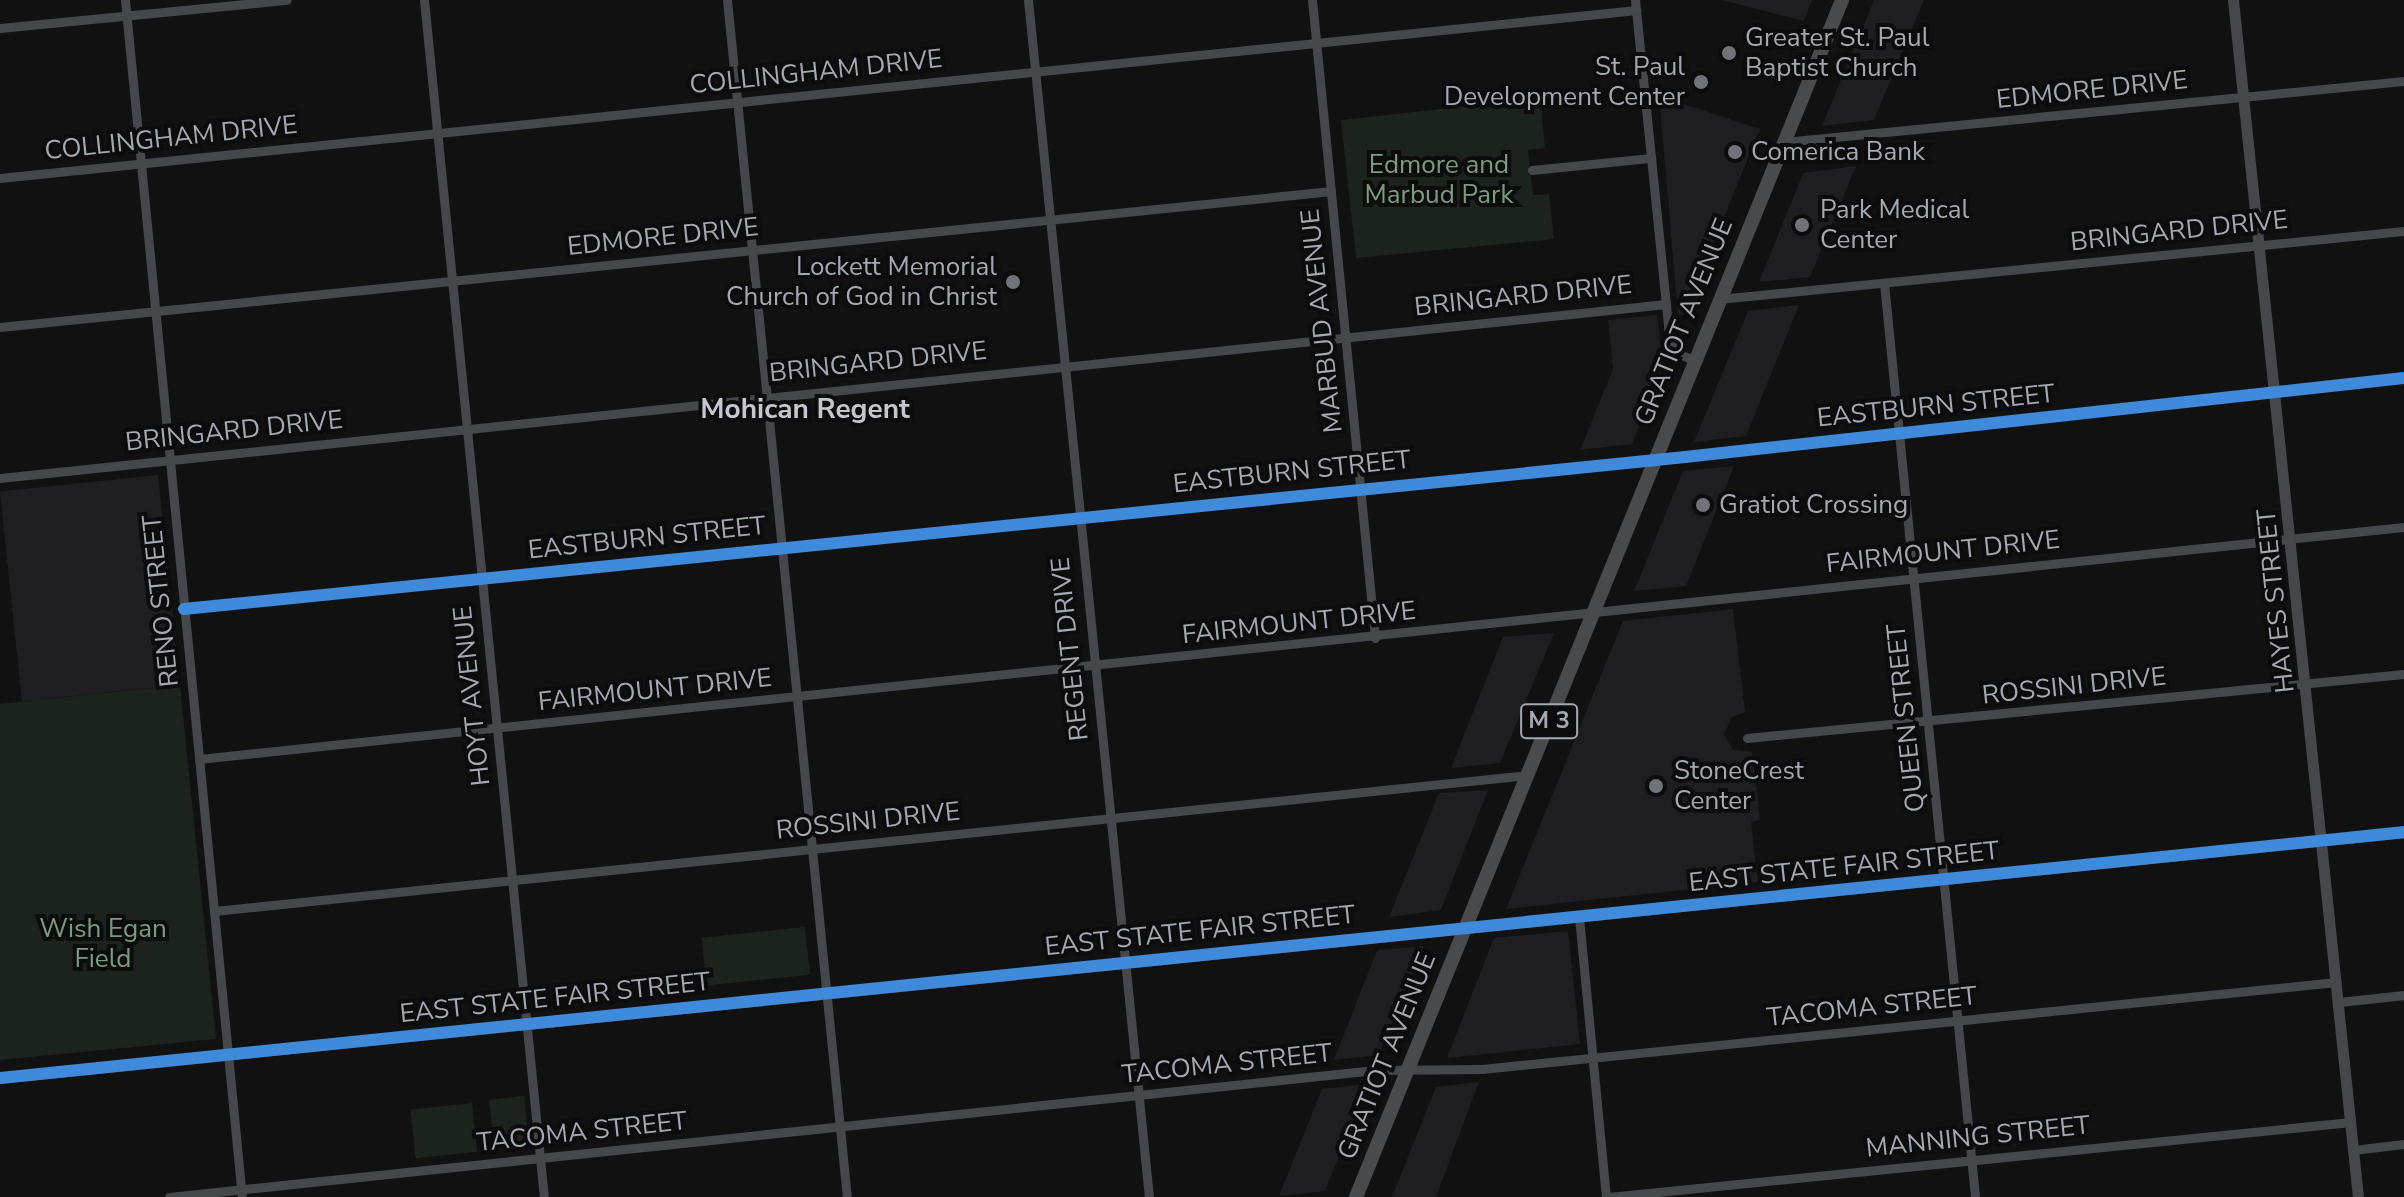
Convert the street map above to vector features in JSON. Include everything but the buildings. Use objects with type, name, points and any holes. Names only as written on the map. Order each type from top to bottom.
[{"type":"main road","name":"GRATIOT AVENUE","points":[[1356,1197],[1842,0]]},
{"type":"street","name":"RENO STREET","points":[[125,0],[242,1193]]},
{"type":"street","points":[[0,28],[287,0]]},
{"type":"street","name":"HOYT AVENUE","points":[[424,0],[544,1197]]},
{"type":"street","points":[[727,0],[847,1197]]},
{"type":"street","name":"REGENT DRIVE","points":[[1028,0],[1149,1197]]},
{"type":"street","name":"MARBUD AVENUE","points":[[1312,0],[1375,638]]},
{"type":"street","name":"HAYES STREET","points":[[2233,0],[2307,685],[2358,1197]]},
{"type":"street","points":[[1636,5],[1666,304],[1674,345],[1695,361]]},
{"type":"street","name":"COLLINGHAM DRIVE","points":[[0,178],[1316,43],[1636,5]]},
{"type":"street","name":"EDMORE DRIVE","points":[[1784,142],[2404,81]]},
{"type":"street","points":[[1532,170],[1651,158]]},
{"type":"street","name":"EDMORE DRIVE","points":[[0,327],[1331,191]]},
{"type":"street","name":"BRINGARD DRIVE","points":[[1719,299],[2404,231]]},
{"type":"street","name":"QUEEN STREET","points":[[1884,283],[1975,1197]]},
{"type":"street","name":"BRINGARD DRIVE","points":[[0,478],[1063,364],[1666,304]]},
{"type":"street","name":"EASTBURN STREET","points":[[184,609],[1078,515],[1655,459],[2404,378]]},
{"type":"street","name":"FAIRMOUNT DRIVE","points":[[199,759],[1375,638],[1914,577],[2404,527]]},
{"type":"street","name":"ROSSINI DRIVE","points":[[1747,738],[1928,723],[2404,674]]},
{"type":"street","name":"ROSSINI DRIVE","points":[[214,911],[1527,775]]},
{"type":"street","name":"EAST STATE FAIR STREET","points":[[0,1078],[1126,960],[2404,832]]},
{"type":"street","points":[[1579,917],[1607,1197]]},
{"type":"street","name":"TACOMA STREET","points":[[169,1197],[242,1193],[541,1158],[1373,1070],[1406,1072],[1592,1058],[2337,982]]},
{"type":"street","points":[[2339,1002],[2404,995]]},
{"type":"street","name":"MANNING STREET","points":[[1607,1197],[2351,1122]]},
{"type":"street","points":[[2353,1150],[2404,1144]]},
{"type":"shaded area","points":[[1722,0],[1812,0],[1804,21]]},
{"type":"shaded area","points":[[1874,0],[1924,0],[1874,120],[1822,126]]},
{"type":"shaded area","points":[[1659,96],[1760,129],[1684,315],[1678,314]]},
{"type":"shaded area","points":[[1856,166],[1810,277],[1759,282],[1803,173]]},
{"type":"shaded area","points":[[1799,305],[1746,436],[1694,442],[1748,311]]},
{"type":"shaded area","points":[[1657,315],[1663,366],[1632,444],[1580,450],[1613,369],[1608,320]]},
{"type":"shaded area","points":[[1734,466],[1686,586],[1634,591],[1683,471]]},
{"type":"shaded area","points":[[158,475],[180,685],[22,701],[0,492]]},
{"type":"shaded area","name":"StoneCrest Center","points":[[1733,609],[1745,712],[1732,717],[1724,734],[1733,750],[1752,752],[1760,820],[1751,822],[1758,882],[1506,909],[1623,621]]},
{"type":"shaded area","points":[[1554,633],[1500,763],[1451,768],[1503,637]]},
{"type":"shaded area","points":[[1488,790],[1441,910],[1389,917],[1439,793]]},
{"type":"shaded area","points":[[1568,931],[1580,1044],[1447,1058],[1494,938]]},
{"type":"shaded area","points":[[1424,946],[1379,1055],[1334,1060],[1377,950]]},
{"type":"shaded area","points":[[1479,1082],[1436,1197],[1392,1197],[1436,1087]]},
{"type":"shaded area","points":[[1368,1084],[1325,1191],[1279,1196],[1322,1089]]},
{"type":"green space","name":"Edmore and Marbud Park","points":[[1540,98],[1545,148],[1528,150],[1533,195],[1549,194],[1554,239],[1356,258],[1341,120]]},
{"type":"green space","name":"Wish Egan Field","points":[[180,685],[216,1039],[0,1060],[0,704]]},
{"type":"green space","points":[[805,927],[810,975],[707,986],[702,938]]},
{"type":"green space","points":[[524,1096],[529,1146],[494,1149],[489,1100]]},
{"type":"green space","points":[[472,1103],[477,1152],[415,1158],[410,1109]]},
{"type":"cycle path","points":[[184,609],[1685,457],[2404,378]]},
{"type":"cycle path","points":[[0,1078],[2404,832]]},
{"type":"place","name":"Greater St. Paul Baptist Church","points":[[1729,53]]},
{"type":"place","name":"St. Paul Development Center","points":[[1701,82]]},
{"type":"place","name":"Comerica Bank","points":[[1735,152]]},
{"type":"place","name":"Park Medical Center","points":[[1802,225]]},
{"type":"place","name":"Lockett Memorial Church of God in Christ","points":[[1013,282]]},
{"type":"place","name":"Gratiot Crossing","points":[[1703,505]]},
{"type":"place","name":"StoneCrest Center","points":[[1656,786]]},
{"type":"district","name":"Mohican Regent","points":[[805,409]]}]
